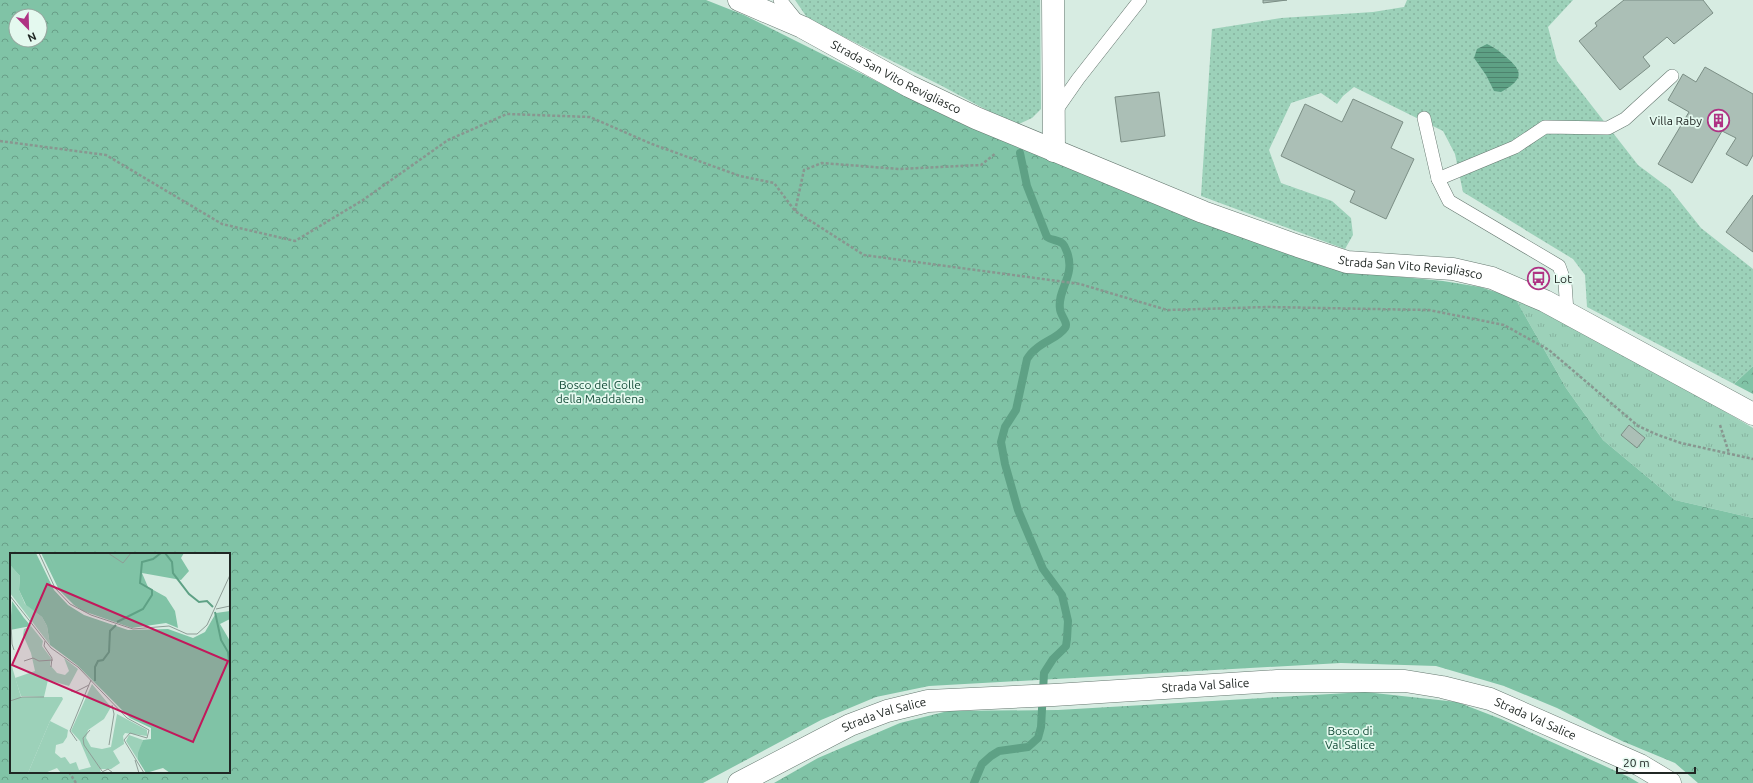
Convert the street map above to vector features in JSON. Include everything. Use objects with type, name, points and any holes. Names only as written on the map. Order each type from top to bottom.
[{"type":"street","name":"Strada San Vito Revigliasco","points":[[739,0],[802,27],[908,86],[976,118],[1203,212],[1312,251],[1348,262],[1453,269],[1492,278],[1567,312],[1753,414]]},
{"type":"street","points":[[1053,0],[1054,151]]},
{"type":"street","name":"Strada Val Salice","points":[[739,783],[850,725],[887,711],[928,700],[1054,695],[1278,681],[1405,681],[1442,687],[1490,699],[1640,765],[1670,783]]},
{"type":"lane","points":[[780,0],[802,27]]},
{"type":"lane","points":[[1054,114],[1078,79],[1140,0]]},
{"type":"lane","points":[[1438,179],[1515,147],[1545,127],[1608,128],[1625,119],[1672,76]]},
{"type":"lane","points":[[1424,118],[1438,179],[1449,201],[1559,266],[1565,283],[1567,312]]},
{"type":"path","points":[[0,141],[106,155],[222,224],[295,241],[363,200],[448,140],[507,114],[590,117],[652,144],[740,176],[774,183],[795,211],[864,255],[1080,284],[1167,310],[1268,307],[1429,310],[1504,325],[1549,350],[1638,426],[1681,443],[1753,459]]},
{"type":"path","points":[[795,211],[804,170],[822,164],[899,169],[981,165],[1017,135]]},
{"type":"path","points":[[1719,424],[1729,453]]},
{"type":"path","points":[[70,773],[76,783]]},
{"type":"green space","name":"Bosco del Colle della Maddalena","points":[[0,0],[706,0],[744,15],[954,120],[1221,229],[1341,271],[1443,281],[1480,287],[1515,298],[1566,388],[1603,440],[1675,500],[1753,518],[1753,783],[1698,783],[1675,763],[1622,741],[1557,708],[1504,686],[1436,666],[1341,663],[929,686],[876,697],[821,720],[703,783],[0,783]]},
{"type":"green space","points":[[795,0],[1040,0],[1041,109],[1032,118],[1019,124],[996,115],[942,86],[808,19]]},
{"type":"green space","points":[[1407,0],[1573,0],[1548,27],[1557,61],[1638,165],[1670,189],[1701,228],[1753,269],[1753,366],[1734,384],[1587,307],[1585,275],[1573,259],[1463,192],[1455,154],[1443,131],[1354,87],[1343,96],[1337,104],[1321,93],[1291,103],[1269,150],[1281,183],[1332,201],[1351,218],[1353,235],[1345,249],[1201,196],[1212,29],[1281,18],[1373,12],[1404,7]]},
{"type":"green space","points":[[1515,298],[1617,348],[1753,428],[1753,518],[1675,500],[1603,440],[1566,388]]},
{"type":"green space","points":[[1753,366],[1753,394],[1734,384]]},
{"type":"green space","name":"Bosco di Val Salice","points":[[1365,692],[1457,702],[1501,719],[1629,777],[1639,783],[774,783],[818,758],[900,723],[948,711],[1058,710]]},
{"type":"shaded area","points":[[1487,44],[1505,56],[1518,71],[1519,75],[1514,83],[1501,92],[1494,91],[1486,75],[1474,58],[1477,49]]},
{"type":"building","points":[[1263,0],[1287,0],[1263,3]]},
{"type":"building","points":[[1624,0],[1703,0],[1713,13],[1674,44],[1667,37],[1643,57],[1650,66],[1620,90],[1579,41],[1597,26],[1595,23]]},
{"type":"building","name":"Villa Raby","points":[[1705,67],[1753,94],[1753,155],[1747,166],[1726,154],[1736,138],[1722,131],[1692,183],[1658,164],[1689,112],[1668,100],[1683,74],[1696,82]]},
{"type":"building","points":[[1159,92],[1165,136],[1121,142],[1115,97]]},
{"type":"building","points":[[1353,99],[1403,122],[1391,148],[1414,159],[1386,219],[1350,202],[1355,191],[1281,156],[1305,104],[1342,122]]},
{"type":"building","points":[[1753,195],[1753,252],[1726,232]]},
{"type":"building","points":[[1629,425],[1645,438],[1637,448],[1621,435]]},
{"type":"waterway","points":[[974,783],[982,764],[991,756],[999,751],[1028,747],[1038,738],[1041,727],[1044,673],[1053,659],[1066,646],[1067,639],[1068,621],[1062,595],[1043,569],[1018,510],[1005,464],[1001,442],[1005,427],[1016,410],[1027,359],[1031,353],[1041,345],[1057,336],[1066,326],[1060,311],[1060,302],[1069,268],[1067,252],[1061,242],[1047,237],[1027,186],[1020,153]]},
{"type":"place","name":"Villa Raby","points":[[1718,121]]},
{"type":"place","name":"Lot","points":[[1538,279]]}]
